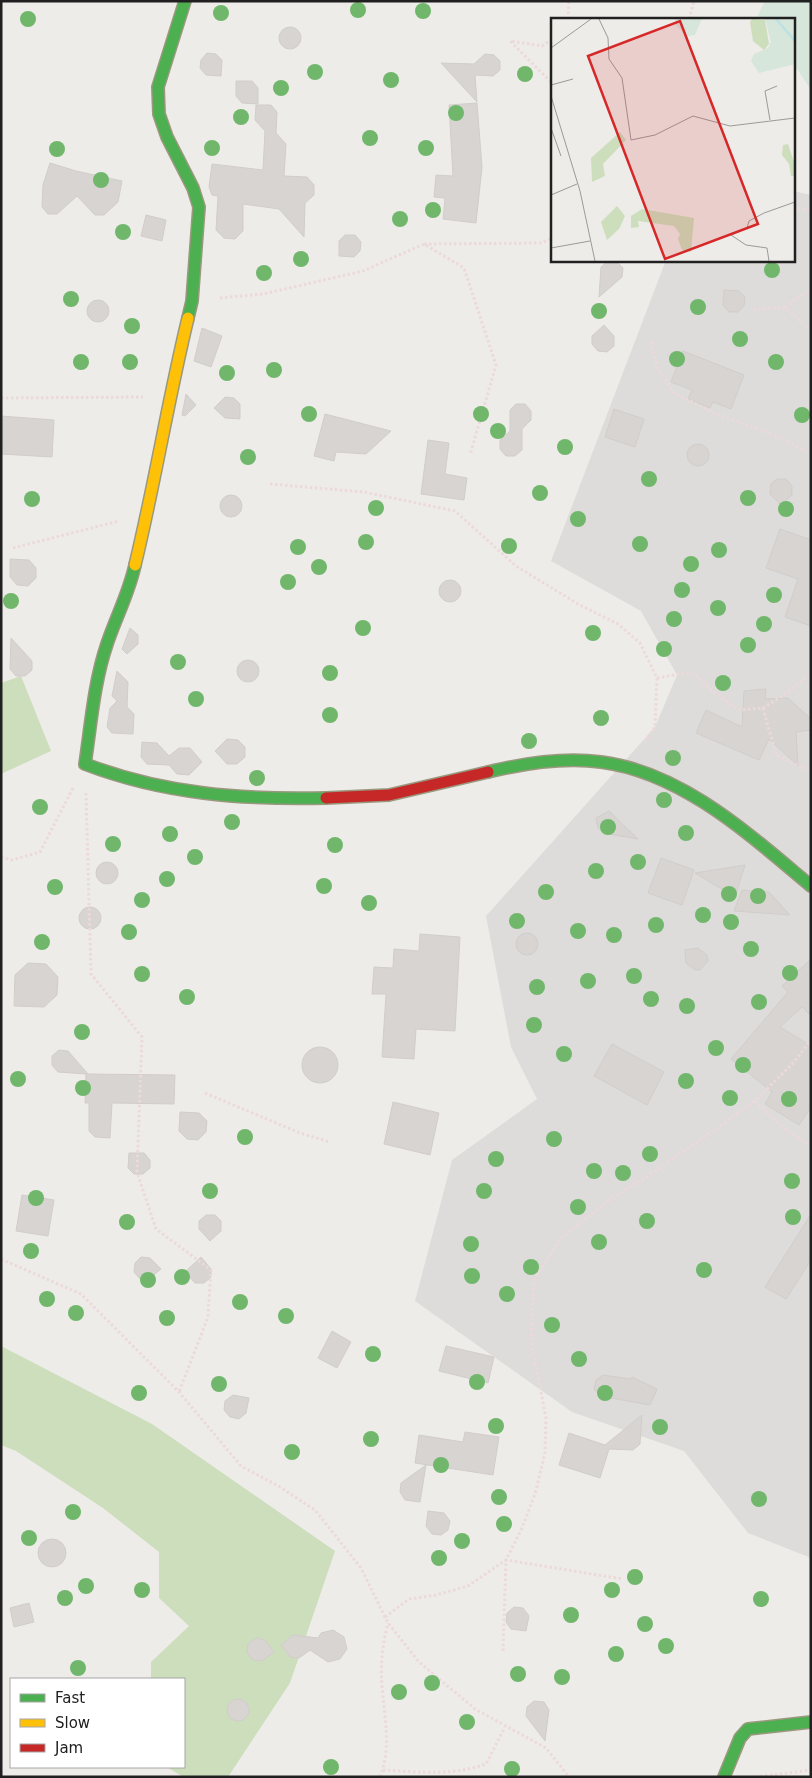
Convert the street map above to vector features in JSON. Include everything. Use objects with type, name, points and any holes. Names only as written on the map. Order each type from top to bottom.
[{"type":"street","points":[[185,1],[158,87],[159,114],[200,207],[192,301],[169,397],[148,513],[129,592],[107,643],[100,670],[85,764],[142,784],[202,793],[284,799],[380,796],[558,759],[592,761],[627,767],[683,791],[757,841],[811,886]]},
{"type":"street","points":[[724,1777],[740,1738],[748,1729],[811,1722]]},
{"type":"path","points":[[568,18],[569,1]]},
{"type":"path","points":[[689,18],[694,1]]},
{"type":"path","points":[[551,40],[542,46],[510,41],[551,82]]},
{"type":"path","points":[[794,208],[811,210]]},
{"type":"path","points":[[192,301],[262,294],[363,271],[424,244],[541,243],[551,238]]},
{"type":"path","points":[[424,244],[464,268],[496,365],[470,455]]},
{"type":"path","points":[[753,310],[785,307],[811,289]]},
{"type":"path","points":[[785,307],[811,331]]},
{"type":"path","points":[[652,342],[657,367],[674,393],[714,412],[779,437],[811,454]]},
{"type":"path","points":[[1,398],[169,397]]},
{"type":"path","points":[[270,484],[364,492],[455,511],[516,566],[578,604],[618,624],[640,643],[657,678],[655,727],[627,767]]},
{"type":"path","points":[[13,548],[148,513]]},
{"type":"path","points":[[657,678],[692,672],[710,689],[739,710],[763,708],[787,693],[811,673]]},
{"type":"path","points":[[763,708],[776,755],[804,768],[811,769]]},
{"type":"path","points":[[1,858],[12,860],[40,852],[85,764]]},
{"type":"path","points":[[85,764],[91,974],[142,1037],[137,1172],[156,1229],[211,1270],[208,1318],[179,1392]]},
{"type":"path","points":[[503,1651],[506,1560],[522,1528],[535,1494],[545,1453],[546,1418],[531,1340],[534,1281],[559,1240],[613,1197],[650,1175],[755,1101],[794,1062],[811,1040]]},
{"type":"path","points":[[205,1093],[300,1133],[330,1142]]},
{"type":"path","points":[[755,1101],[780,1126],[811,1146]]},
{"type":"path","points":[[1,1259],[81,1294],[179,1392],[240,1466],[280,1487],[315,1510],[361,1568],[388,1623],[419,1662],[475,1709],[546,1748],[569,1777]]},
{"type":"path","points":[[385,1617],[409,1599],[436,1595],[468,1586],[506,1560],[623,1579]]},
{"type":"path","points":[[380,1777],[383,1770],[387,1738],[382,1683],[383,1643],[388,1623]]},
{"type":"path","points":[[383,1770],[433,1773],[470,1770],[486,1764],[505,1727]]},
{"type":"path","points":[[755,1777],[811,1770]]},
{"type":"shaded area","points":[[794,191],[811,195],[811,1558],[748,1533],[684,1451],[572,1412],[415,1301],[452,1160],[537,1099],[511,1047],[486,916],[655,727],[677,675],[641,611],[551,561],[666,261],[794,261]]},
{"type":"green space","points":[[765,1],[811,1],[811,90],[794,64],[794,18],[760,18],[758,15]]},
{"type":"green space","points":[[21,676],[51,751],[1,774],[1,683]]},
{"type":"green space","points":[[1,1346],[152,1424],[335,1551],[290,1683],[228,1777],[183,1777],[169,1768],[185,1768],[185,1678],[151,1678],[151,1662],[189,1626],[159,1598],[159,1552],[103,1508],[16,1451],[1,1445]]},
{"type":"building","points":[[290,27],[298,30],[301,38],[298,46],[290,49],[282,46],[279,38],[282,30]]},
{"type":"building","points":[[207,53],[216,54],[222,60],[221,76],[206,75],[200,68],[201,60]]},
{"type":"building","points":[[485,54],[494,55],[500,61],[500,70],[493,76],[475,75],[477,102],[441,63],[474,64]]},
{"type":"building","points":[[236,81],[252,81],[258,88],[258,104],[242,103],[236,96]]},
{"type":"building","points":[[477,103],[482,167],[476,223],[443,219],[445,198],[434,197],[436,175],[453,176],[449,105]]},
{"type":"building","points":[[256,105],[271,105],[277,112],[276,133],[286,144],[284,176],[307,177],[314,185],[314,195],[305,203],[304,237],[279,209],[243,204],[243,231],[235,239],[224,238],[216,230],[218,196],[212,195],[209,187],[212,164],[263,170],[265,131],[255,120]]},
{"type":"building","points":[[50,163],[122,181],[118,202],[104,215],[95,215],[77,196],[57,214],[48,214],[42,207],[43,185]]},
{"type":"building","points":[[146,215],[166,220],[162,241],[141,236]]},
{"type":"building","points":[[345,235],[355,235],[361,242],[360,251],[354,257],[339,256],[339,241]]},
{"type":"building","points":[[608,261],[616,261],[623,268],[622,277],[599,297],[601,267]]},
{"type":"building","points":[[724,290],[739,291],[745,297],[744,306],[738,312],[729,312],[723,305]]},
{"type":"building","points":[[98,300],[106,303],[109,311],[106,319],[98,322],[90,319],[87,311],[90,303]]},
{"type":"building","points":[[604,325],[614,336],[614,346],[607,352],[598,351],[592,344],[592,336]]},
{"type":"building","points":[[202,328],[222,336],[211,367],[194,361]]},
{"type":"building","points":[[683,351],[744,375],[731,409],[713,402],[710,408],[688,399],[692,390],[671,382]]},
{"type":"building","points":[[186,394],[196,405],[185,416],[182,415]]},
{"type":"building","points":[[225,397],[234,398],[240,404],[240,419],[225,418],[214,408]]},
{"type":"building","points":[[516,404],[525,404],[531,411],[531,420],[522,429],[522,450],[515,456],[506,456],[500,449],[500,440],[510,431],[510,410]]},
{"type":"building","points":[[614,409],[644,419],[635,447],[605,437]]},
{"type":"building","points":[[325,414],[391,431],[366,454],[336,452],[334,461],[314,456]]},
{"type":"building","points":[[1,416],[54,420],[52,457],[1,454]]},
{"type":"building","points":[[428,440],[449,443],[445,474],[467,478],[464,500],[421,494]]},
{"type":"building","points":[[698,444],[706,447],[709,455],[706,463],[698,466],[690,463],[687,455],[690,447]]},
{"type":"building","points":[[777,479],[786,479],[792,486],[792,495],[781,505],[770,494],[771,484]]},
{"type":"building","points":[[231,495],[239,498],[242,506],[239,514],[231,517],[223,514],[220,506],[223,498]]},
{"type":"building","points":[[780,529],[811,540],[811,626],[785,617],[798,579],[766,568]]},
{"type":"building","points":[[10,559],[29,560],[36,568],[36,578],[28,586],[17,585],[10,577]]},
{"type":"building","points":[[450,580],[458,583],[461,591],[458,599],[450,602],[442,599],[439,591],[442,583]]},
{"type":"building","points":[[130,628],[138,635],[138,644],[127,654],[122,649]]},
{"type":"building","points":[[11,638],[32,661],[32,670],[25,676],[16,676],[10,669]]},
{"type":"building","points":[[248,660],[256,663],[259,671],[256,679],[248,682],[240,679],[237,671],[240,663]]},
{"type":"building","points":[[117,671],[128,682],[127,707],[134,714],[133,734],[112,733],[107,727],[110,708],[117,701],[112,696]]},
{"type":"building","points":[[766,689],[765,699],[788,698],[811,719],[811,730],[796,732],[798,766],[769,739],[759,760],[696,733],[706,710],[742,727],[744,691]]},
{"type":"building","points":[[227,739],[238,740],[245,747],[245,757],[237,764],[227,764],[215,751]]},
{"type":"building","points":[[142,742],[157,743],[169,756],[179,748],[190,748],[202,762],[189,775],[177,774],[169,765],[147,764],[141,757]]},
{"type":"building","points":[[609,811],[638,839],[603,833],[598,828],[596,818]]},
{"type":"building","points":[[661,858],[694,870],[682,905],[648,893]]},
{"type":"building","points":[[107,862],[115,865],[118,873],[115,881],[107,884],[99,881],[96,873],[99,865]]},
{"type":"building","points":[[745,865],[735,897],[695,873]]},
{"type":"building","points":[[742,890],[769,892],[790,915],[734,911]]},
{"type":"building","points":[[90,907],[98,910],[101,918],[98,926],[90,929],[82,926],[79,918],[82,910]]},
{"type":"building","points":[[527,933],[535,936],[538,944],[535,952],[527,955],[519,952],[516,944],[519,936]]},
{"type":"building","points":[[420,934],[460,937],[455,1031],[416,1029],[414,1059],[382,1057],[386,994],[372,994],[374,967],[393,968],[394,949],[419,951]]},
{"type":"building","points":[[698,948],[707,955],[708,961],[700,970],[695,970],[686,963],[685,950]]},
{"type":"building","points":[[811,959],[811,1016],[802,1007],[780,1027],[811,1046],[811,1107],[799,1125],[765,1104],[772,1092],[731,1059],[788,992],[782,986]]},
{"type":"building","points":[[28,963],[46,964],[58,977],[57,995],[44,1007],[14,1006],[15,975]]},
{"type":"building","points":[[612,1044],[664,1072],[647,1105],[594,1076]]},
{"type":"building","points":[[320,1047],[332,1053],[338,1065],[332,1077],[320,1083],[308,1077],[302,1065],[308,1053]]},
{"type":"building","points":[[59,1050],[68,1051],[88,1074],[175,1075],[174,1104],[112,1103],[110,1138],[95,1137],[89,1131],[89,1103],[85,1103],[86,1074],[58,1072],[52,1065],[52,1056]]},
{"type":"building","points":[[393,1102],[439,1113],[430,1155],[384,1144]]},
{"type":"building","points":[[180,1112],[199,1113],[207,1121],[206,1132],[198,1140],[187,1139],[179,1131]]},
{"type":"building","points":[[129,1153],[144,1153],[150,1160],[150,1168],[143,1174],[134,1174],[128,1168]]},
{"type":"building","points":[[22,1195],[54,1200],[48,1236],[16,1231]]},
{"type":"building","points":[[811,1214],[811,1260],[786,1299],[765,1287]]},
{"type":"building","points":[[206,1215],[215,1215],[221,1221],[221,1231],[210,1241],[199,1229],[199,1221]]},
{"type":"building","points":[[141,1257],[150,1258],[161,1269],[149,1279],[140,1279],[134,1272],[135,1263]]},
{"type":"building","points":[[201,1257],[211,1269],[211,1277],[204,1283],[195,1283],[185,1272]]},
{"type":"building","points":[[332,1331],[351,1342],[337,1368],[318,1358]]},
{"type":"building","points":[[446,1346],[494,1357],[488,1383],[439,1371]]},
{"type":"building","points":[[603,1375],[631,1379],[632,1377],[657,1389],[650,1405],[600,1396],[594,1389],[596,1380]]},
{"type":"building","points":[[233,1395],[249,1398],[246,1413],[239,1419],[230,1417],[224,1410],[225,1401]]},
{"type":"building","points":[[642,1415],[640,1444],[633,1450],[609,1449],[600,1478],[559,1465],[569,1433],[605,1445]]},
{"type":"building","points":[[465,1432],[499,1437],[493,1475],[415,1463],[419,1435],[463,1442]]},
{"type":"building","points":[[426,1465],[420,1502],[405,1500],[400,1492],[401,1483]]},
{"type":"building","points":[[428,1511],[444,1513],[450,1521],[448,1530],[441,1535],[432,1534],[426,1526]]},
{"type":"building","points":[[52,1539],[62,1543],[66,1553],[62,1563],[52,1567],[42,1563],[38,1553],[42,1543]]},
{"type":"building","points":[[29,1603],[34,1622],[14,1627],[10,1608]]},
{"type":"building","points":[[514,1607],[523,1608],[529,1616],[526,1631],[511,1629],[506,1622],[507,1613]]},
{"type":"building","points":[[333,1630],[344,1637],[347,1649],[340,1659],[328,1662],[310,1650],[299,1658],[290,1657],[281,1645],[293,1635],[318,1638],[321,1633]]},
{"type":"building","points":[[256,1638],[265,1640],[274,1652],[262,1661],[253,1660],[247,1653],[248,1644]]},
{"type":"building","points":[[238,1699],[246,1702],[249,1710],[246,1718],[238,1721],[230,1718],[227,1710],[230,1702]]},
{"type":"building","points":[[534,1701],[544,1702],[549,1710],[545,1741],[526,1716],[527,1707]]},
{"type":"traffic: fast","points":[[185,1],[158,87],[159,114],[167,137],[193,188],[199,207],[192,301],[188,318]]},
{"type":"traffic: fast","points":[[135,565],[99,673],[85,764],[144,782],[204,793],[264,798],[326,798]]},
{"type":"traffic: fast","points":[[488,772],[530,764],[573,760],[601,762],[631,768],[687,792],[714,809],[740,827],[811,886]]},
{"type":"traffic: fast","points":[[724,1777],[740,1738],[748,1729],[811,1722]]},
{"type":"traffic: slow","points":[[135,565],[188,318]]},
{"type":"traffic: jam","points":[[326,798],[389,795],[488,772]]}]
